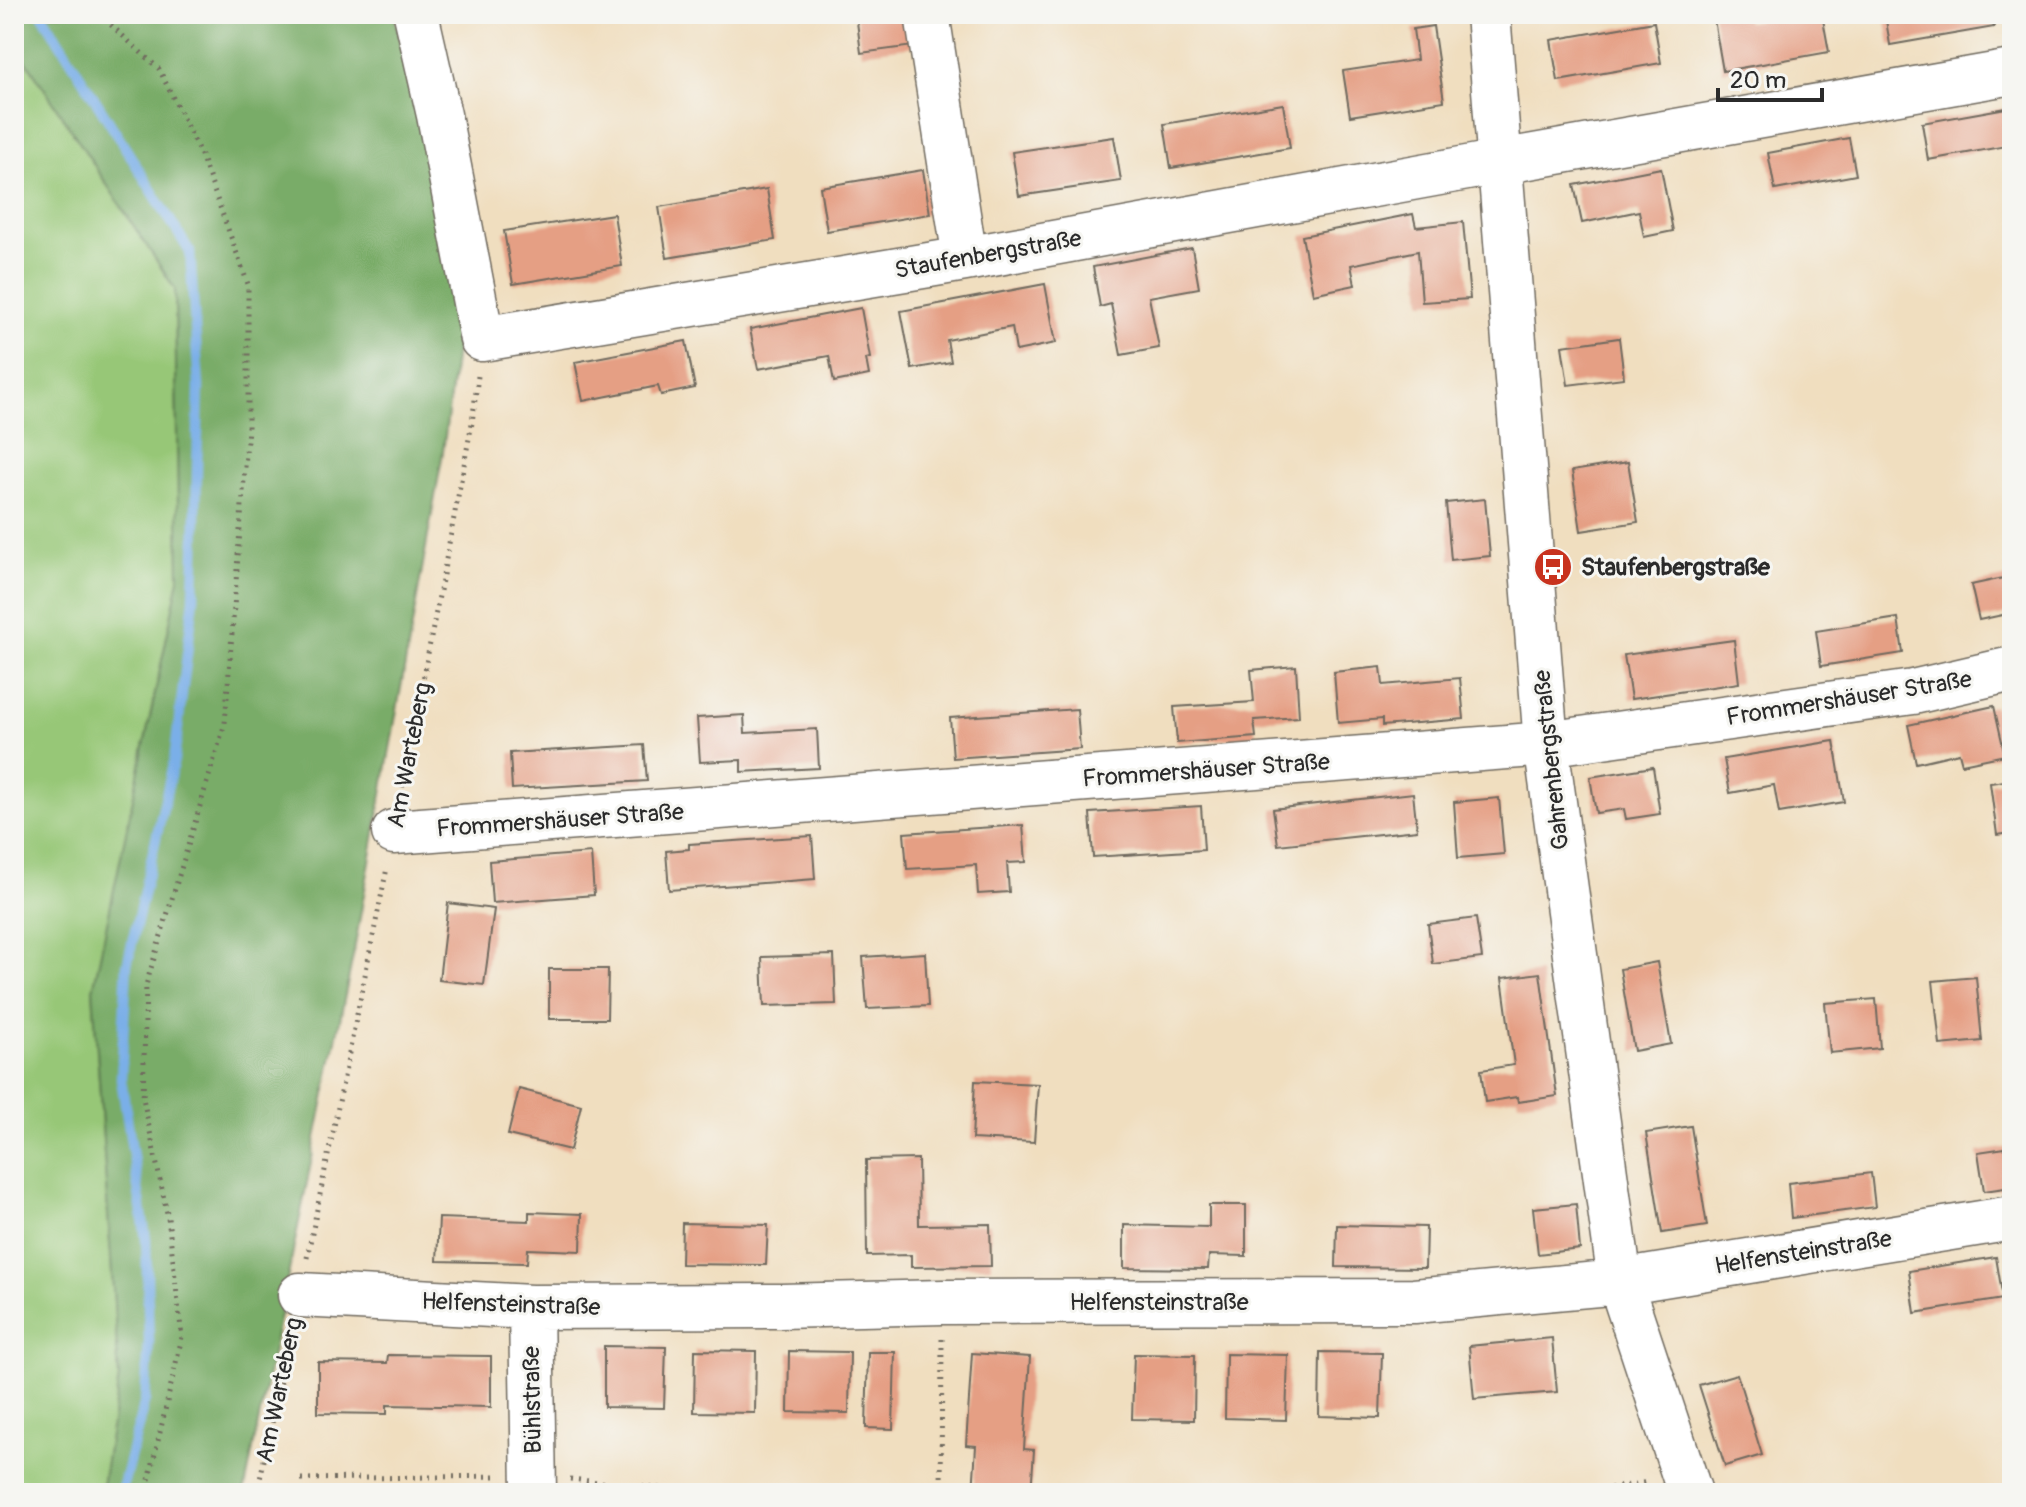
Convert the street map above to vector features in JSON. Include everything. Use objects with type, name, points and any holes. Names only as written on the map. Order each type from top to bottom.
[{"type":"street","points":[[416,14],[439,115],[482,339]]},
{"type":"street","points":[[927,14],[965,259]]},
{"type":"street","name":"Gahrenbergstraße","points":[[1488,14],[1546,744],[1620,1282],[1687,1485]]},
{"type":"street","name":"Staufenbergstraße","points":[[482,339],[965,259],[2012,72]]},
{"type":"street","name":"Frommershäuser Straße","points":[[394,832],[1546,744],[1913,692],[2012,669]]},
{"type":"street","name":"Helfensteinstraße","points":[[300,1295],[531,1307],[1414,1301],[1620,1282],[2012,1218]]},
{"type":"street","name":"Bühlstraße","points":[[531,1307],[534,1493]]},
{"type":"path","points":[[99,14],[159,69],[201,155],[248,284],[248,428],[225,723],[146,985],[143,1098],[168,1218],[182,1337],[146,1493]]},
{"type":"path","name":"Am Warteberg","points":[[257,1493],[394,832],[472,423],[482,339]]},
{"type":"path","points":[[941,1493],[943,1302]]},
{"type":"path","points":[[1579,1493],[1687,1485]]},
{"type":"green space","points":[[14,14],[394,14],[461,311],[443,452],[354,951],[244,1493],[101,1493],[119,1378],[93,990],[179,579],[175,289],[14,42]]},
{"type":"green space","points":[[14,42],[175,289],[179,579],[93,991],[119,1378],[101,1493],[14,1493]]},
{"type":"building","points":[[856,14],[910,14],[914,46],[861,53]]},
{"type":"building","points":[[1713,14],[1745,14],[1747,22],[1794,14],[1822,14],[1829,52],[1723,71]]},
{"type":"building","points":[[1885,14],[1991,14],[1994,27],[1890,45]]},
{"type":"building","points":[[1654,22],[1661,63],[1558,81],[1551,40]]},
{"type":"building","points":[[1433,26],[1444,101],[1350,116],[1343,71],[1417,60],[1413,29]]},
{"type":"building","points":[[1283,104],[1290,148],[1171,168],[1164,124]]},
{"type":"building","points":[[2012,107],[2012,145],[1928,160],[1922,123]]},
{"type":"building","points":[[1114,137],[1121,181],[1019,196],[1012,152]]},
{"type":"building","points":[[1849,138],[1856,175],[1775,190],[1768,153]]},
{"type":"building","points":[[1661,168],[1673,231],[1644,237],[1639,211],[1582,223],[1574,185]]},
{"type":"building","points":[[923,170],[930,214],[827,231],[820,187]]},
{"type":"building","points":[[767,189],[775,240],[667,258],[659,207]]},
{"type":"building","points":[[614,214],[622,266],[513,284],[504,231]]},
{"type":"building","points":[[1413,214],[1416,227],[1463,222],[1470,299],[1422,302],[1418,251],[1351,265],[1355,285],[1313,294],[1302,236]]},
{"type":"building","points":[[1192,248],[1199,288],[1149,297],[1159,348],[1121,355],[1111,304],[1100,307],[1093,267]]},
{"type":"building","points":[[1045,284],[1056,343],[1016,351],[1012,327],[947,340],[951,362],[912,369],[901,311]]},
{"type":"building","points":[[861,308],[870,358],[866,359],[869,375],[834,382],[829,356],[758,369],[750,329]]},
{"type":"building","points":[[1619,338],[1624,378],[1568,385],[1562,346]]},
{"type":"building","points":[[686,341],[695,388],[661,395],[658,386],[583,401],[575,362]]},
{"type":"building","points":[[1628,462],[1638,522],[1581,531],[1572,471]]},
{"type":"building","points":[[1485,499],[1490,556],[1451,560],[1446,503]]},
{"type":"building","points":[[2008,577],[2012,589],[2012,613],[1979,620],[1971,585]]},
{"type":"building","points":[[1898,618],[1903,653],[1821,666],[1816,631]]},
{"type":"building","points":[[1734,640],[1739,683],[1631,699],[1624,655]]},
{"type":"building","points":[[1296,666],[1299,717],[1254,720],[1256,737],[1177,743],[1174,707],[1254,702],[1251,670]]},
{"type":"building","points":[[1381,667],[1383,685],[1460,678],[1464,719],[1382,726],[1382,719],[1338,723],[1334,672]]},
{"type":"building","points":[[1994,706],[2005,755],[1962,764],[1959,753],[1916,763],[1908,725]]},
{"type":"building","points":[[1077,709],[1080,749],[953,758],[950,718]]},
{"type":"building","points":[[744,715],[745,733],[817,729],[819,768],[741,772],[741,760],[700,762],[697,718]]},
{"type":"building","points":[[1834,741],[1844,802],[1779,813],[1774,785],[1730,793],[1724,759]]},
{"type":"building","points":[[644,745],[647,781],[512,789],[510,753]]},
{"type":"building","points":[[1653,767],[1660,814],[1626,819],[1624,809],[1596,813],[1590,777]]},
{"type":"building","points":[[2012,780],[2012,833],[1997,835],[1990,783]]},
{"type":"building","points":[[1413,793],[1417,830],[1278,845],[1273,809]]},
{"type":"building","points":[[1499,798],[1504,854],[1458,858],[1454,802]]},
{"type":"building","points":[[1201,806],[1204,850],[1093,857],[1090,813]]},
{"type":"building","points":[[1023,825],[1026,862],[1007,863],[1009,892],[978,894],[976,865],[907,869],[904,833]]},
{"type":"building","points":[[812,836],[815,879],[669,890],[666,851],[689,849],[689,844]]},
{"type":"building","points":[[591,853],[594,895],[492,903],[489,861]]},
{"type":"building","points":[[448,903],[494,909],[484,985],[439,980]]},
{"type":"building","points":[[1476,918],[1482,958],[1433,964],[1428,924]]},
{"type":"building","points":[[925,953],[928,1006],[867,1009],[863,957]]},
{"type":"building","points":[[834,955],[836,1004],[764,1006],[762,957]]},
{"type":"building","points":[[1657,962],[1671,1044],[1634,1051],[1620,969]]},
{"type":"building","points":[[549,969],[608,969],[607,1019],[549,1019]]},
{"type":"building","points":[[1540,973],[1557,1096],[1518,1102],[1517,1097],[1485,1102],[1481,1070],[1514,1065],[1502,978]]},
{"type":"building","points":[[1976,977],[1982,1041],[1940,1045],[1933,981]]},
{"type":"building","points":[[1876,999],[1880,1048],[1830,1053],[1825,1003]]},
{"type":"building","points":[[975,1081],[1038,1084],[1034,1142],[972,1139]]},
{"type":"building","points":[[519,1089],[581,1105],[570,1150],[508,1135]]},
{"type":"building","points":[[1691,1126],[1707,1226],[1662,1233],[1646,1133]]},
{"type":"building","points":[[2012,1147],[2012,1187],[1984,1191],[1978,1152]]},
{"type":"building","points":[[918,1159],[919,1225],[990,1224],[991,1266],[911,1267],[911,1255],[867,1256],[866,1160]]},
{"type":"building","points":[[1871,1173],[1875,1207],[1791,1218],[1788,1183]]},
{"type":"building","points":[[1576,1204],[1580,1249],[1538,1254],[1533,1208]]},
{"type":"building","points":[[1209,1205],[1246,1205],[1246,1256],[1209,1255],[1208,1269],[1124,1268],[1124,1225],[1209,1227]]},
{"type":"building","points":[[529,1212],[582,1214],[581,1251],[528,1249],[527,1263],[437,1261],[439,1218],[529,1221]]},
{"type":"building","points":[[682,1223],[768,1225],[766,1265],[681,1264]]},
{"type":"building","points":[[1337,1225],[1426,1227],[1425,1268],[1336,1267]]},
{"type":"building","points":[[1996,1257],[2003,1299],[1915,1313],[1909,1271]]},
{"type":"building","points":[[1552,1338],[1557,1392],[1474,1399],[1469,1346]]},
{"type":"building","points":[[604,1346],[666,1347],[664,1408],[604,1407]]},
{"type":"building","points":[[695,1350],[756,1351],[755,1413],[694,1412]]},
{"type":"building","points":[[789,1351],[850,1352],[849,1413],[788,1412]]},
{"type":"building","points":[[868,1352],[895,1352],[893,1429],[866,1428]]},
{"type":"building","points":[[1320,1352],[1382,1353],[1380,1418],[1319,1416]]},
{"type":"building","points":[[972,1353],[1030,1357],[1024,1449],[1034,1450],[1031,1493],[973,1493],[976,1446],[966,1445]]},
{"type":"building","points":[[1134,1354],[1195,1355],[1194,1420],[1132,1419]]},
{"type":"building","points":[[1226,1354],[1288,1355],[1286,1420],[1225,1418]]},
{"type":"building","points":[[388,1355],[491,1356],[491,1407],[387,1405],[387,1414],[318,1413],[318,1362],[387,1363]]},
{"type":"building","points":[[1737,1374],[1762,1455],[1725,1466],[1699,1385]]},
{"type":"waterway","points":[[42,14],[190,252],[199,386],[194,598],[174,760],[127,965],[121,1079],[146,1239],[149,1341],[145,1400],[121,1493]]},
{"type":"place","name":"Staufenbergstraße","points":[[1553,567]]}]
